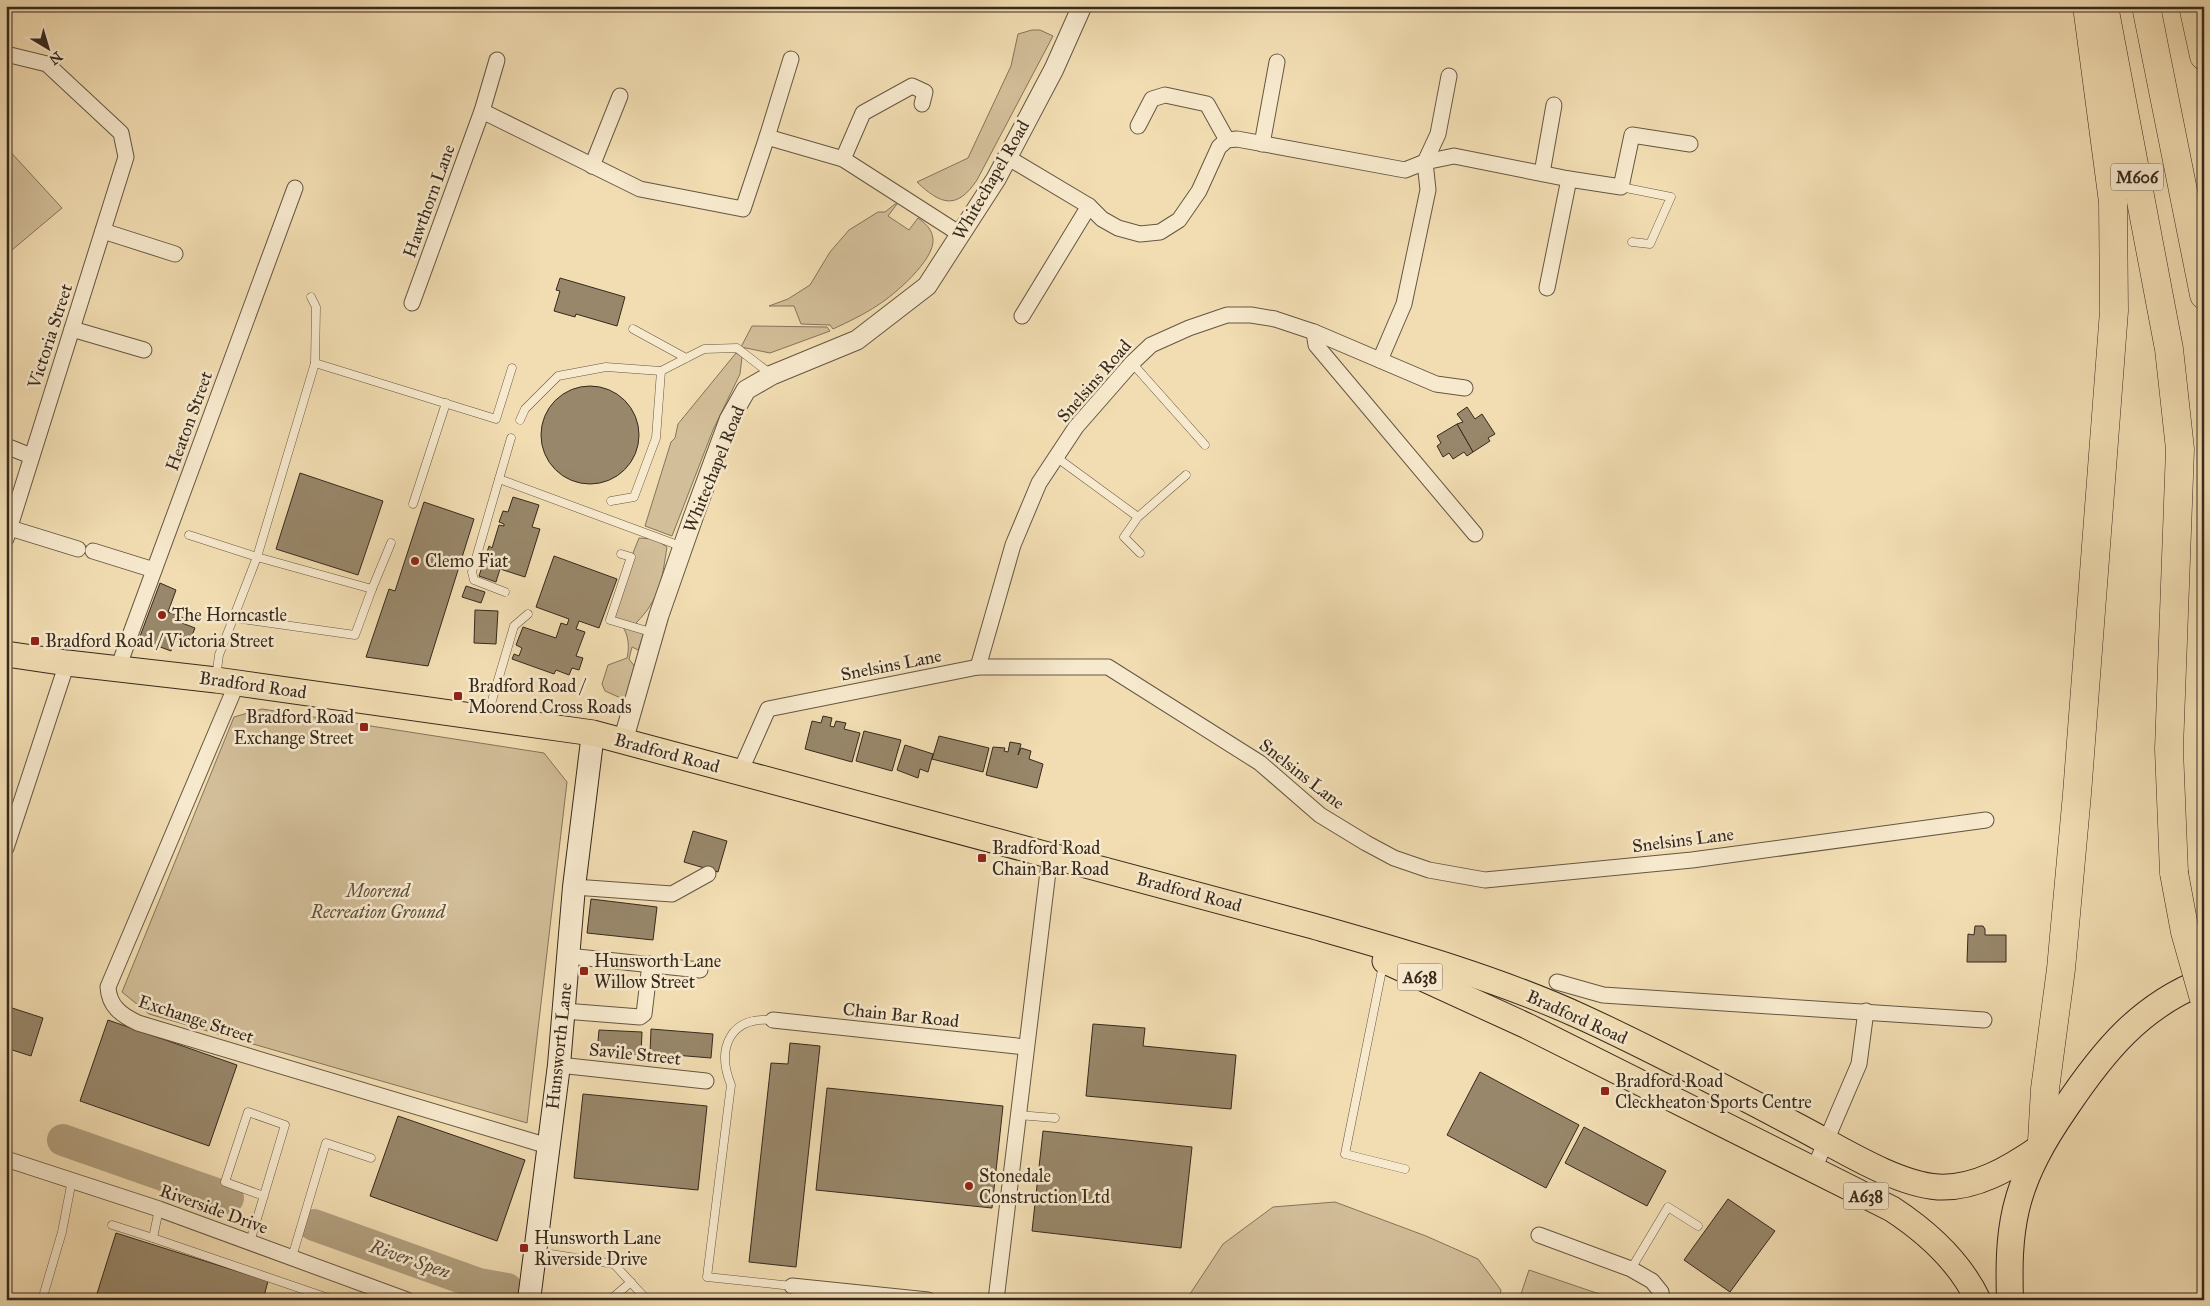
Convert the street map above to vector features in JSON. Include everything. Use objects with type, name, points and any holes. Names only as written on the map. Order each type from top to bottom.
[{"type":"highway","points":[[2041,1144],[2045,1089],[2061,969],[2077,794],[2114,311],[2113,202],[2087,6]]},
{"type":"highway","name":"M606","points":[[2104,6],[2169,349],[2180,449],[2169,749],[2174,874],[2185,932],[2204,999]]},
{"type":"highway","points":[[2146,6],[2204,296]]},
{"type":"highway","points":[[2193,6],[2204,56]]},
{"type":"highway","points":[[2010,1300],[2009,1264],[2016,1208],[2024,1180],[2041,1144],[2088,1075],[2114,1041],[2163,1002],[2204,981]]},
{"type":"main road","name":"Bradford Road","points":[[6,654],[66,663],[226,681],[592,733],[1313,926],[1418,957],[1524,994],[1583,1018],[1827,1142],[1898,1177],[1919,1184],[1937,1187],[1957,1186],[1986,1178],[2003,1170],[2041,1144]]},
{"type":"main road","name":"Hunsworth Lane","points":[[529,1300],[559,1065],[574,887],[592,733]]},
{"type":"main road","name":"Bradford Road","points":[[1313,926],[1527,1026],[1892,1209],[1917,1225],[1950,1258],[1978,1300]]},
{"type":"street","name":"Whitechapel Road","points":[[624,741],[654,633],[683,547],[729,420],[746,390],[772,375],[857,340],[927,286],[996,179],[1054,69],[1082,6]]},
{"type":"street","name":"Victoria Street","points":[[6,54],[47,64],[121,133],[126,157],[8,534]]},
{"type":"street","points":[[482,111],[640,189],[743,209],[791,59]]},
{"type":"street","name":"Hawthorn Lane","points":[[412,303],[482,111],[497,60]]},
{"type":"street","points":[[1262,144],[1277,62]]},
{"type":"street","points":[[1380,360],[1406,294],[1428,190],[1425,162],[1438,134],[1449,76]]},
{"type":"street","points":[[843,159],[863,113],[912,86],[925,92],[922,104]]},
{"type":"street","points":[[1138,126],[1152,99],[1165,95],[1207,104],[1227,140]]},
{"type":"street","points":[[592,166],[620,96]]},
{"type":"street","points":[[1542,173],[1554,105]]},
{"type":"street","points":[[1007,157],[1089,206],[1102,219],[1118,228],[1140,234],[1160,232],[1179,220],[1199,190],[1219,147],[1227,140],[1236,139],[1405,170],[1425,162],[1454,156],[1569,179],[1620,186],[1632,135],[1690,144]]},
{"type":"street","points":[[767,137],[843,159],[960,234]]},
{"type":"street","points":[[1547,288],[1569,179]]},
{"type":"street","name":"Heaton Street","points":[[118,668],[295,188]]},
{"type":"street","points":[[1022,316],[1089,206]]},
{"type":"street","points":[[102,231],[175,254]]},
{"type":"street","name":"Snelsins Road","points":[[978,668],[1013,545],[1039,483],[1076,427],[1132,363],[1151,345],[1189,328],[1228,315],[1251,315],[1275,319],[1314,332],[1436,384],[1465,388]]},
{"type":"street","points":[[72,329],[144,350]]},
{"type":"street","points":[[1314,332],[1316,345],[1475,534]]},
{"type":"street","points":[[6,446],[31,456]]},
{"type":"street","points":[[8,534],[86,550],[154,570]]},
{"type":"street","points":[[6,848],[66,663]]},
{"type":"street","name":"Snelsins Lane","points":[[740,772],[768,709],[978,668],[1108,667],[1260,763],[1320,815],[1366,843],[1394,858],[1429,870],[1485,880],[1692,860],[1986,820]]},
{"type":"street","name":"Exchange Street","points":[[226,681],[108,987],[112,1003],[126,1018],[138,1023],[548,1146]]},
{"type":"street","points":[[996,1300],[1050,855]]},
{"type":"street","points":[[574,887],[672,894],[708,874]]},
{"type":"street","points":[[568,956],[700,970]]},
{"type":"street","points":[[564,1010],[640,1017],[644,1014],[650,964]]},
{"type":"street","name":"Bradford Road","points":[[1557,982],[1603,995],[1984,1020]]},
{"type":"street","points":[[1814,1169],[1859,1064],[1866,1011]]},
{"type":"street","name":"Chain Bar Road","points":[[773,1020],[1026,1047]]},
{"type":"street","name":"Savile Street","points":[[559,1065],[706,1081]]},
{"type":"street","name":"Riverside Drive","points":[[6,1159],[159,1209],[407,1300]]},
{"type":"street","points":[[1539,1235],[1631,1269],[1652,1281],[1661,1292],[1662,1300]]},
{"type":"street","points":[[792,1286],[928,1300]]},
{"type":"lane","points":[[1620,186],[1671,197],[1650,244],[1632,242]]},
{"type":"lane","points":[[226,681],[219,656],[257,557],[315,363],[316,307],[311,297]]},
{"type":"lane","points":[[633,329],[686,358]]},
{"type":"lane","points":[[520,420],[525,409],[558,376],[606,367],[661,371],[704,349],[737,348],[772,375]]},
{"type":"lane","points":[[315,363],[496,419],[512,368]]},
{"type":"lane","points":[[1132,363],[1205,445]]},
{"type":"lane","points":[[611,501],[634,497],[656,438],[661,371]]},
{"type":"lane","points":[[412,504],[446,404]]},
{"type":"lane","points":[[505,592],[474,580],[472,572],[511,438]]},
{"type":"lane","points":[[1056,457],[1138,517]]},
{"type":"lane","points":[[1140,553],[1124,538],[1138,517],[1186,475]]},
{"type":"lane","points":[[499,478],[683,547]]},
{"type":"lane","points":[[189,535],[257,557],[372,589]]},
{"type":"lane","points":[[235,618],[355,635],[391,543]]},
{"type":"lane","points":[[621,554],[631,557],[610,620],[654,633]]},
{"type":"lane","points":[[487,718],[514,626],[528,614]]},
{"type":"lane","points":[[1384,960],[1345,1154],[1405,1169]]},
{"type":"lane","points":[[773,1020],[760,1018],[742,1025],[728,1038],[724,1070],[731,1084],[707,1276],[792,1286]]},
{"type":"lane","points":[[250,1242],[264,1196],[285,1125],[248,1112],[225,1182],[264,1196]]},
{"type":"lane","points":[[1018,1116],[1055,1118]]},
{"type":"lane","points":[[292,1257],[326,1143],[371,1158]]},
{"type":"lane","points":[[42,1300],[62,1232],[72,1180]]},
{"type":"lane","points":[[1631,1269],[1668,1207],[1698,1226]]},
{"type":"lane","points":[[153,1238],[159,1209]]},
{"type":"lane","points":[[112,1225],[334,1300]]},
{"type":"lane","points":[[536,1252],[614,1264],[647,1300]]},
{"type":"lane","points":[[610,1300],[631,1282]]},
{"type":"green space","points":[[1040,30],[1053,36],[977,180],[970,190],[956,200],[948,201],[934,196],[917,182],[968,158],[1011,66],[1018,34]]},
{"type":"green space","points":[[6,147],[62,208],[6,255]]},
{"type":"green space","points":[[897,204],[888,216],[909,230],[918,218],[930,229],[933,239],[928,257],[894,293],[867,312],[833,329],[830,325],[801,324],[794,306],[769,306],[788,299],[810,285],[830,252],[849,230],[878,212],[885,212]]},
{"type":"green space","points":[[752,326],[827,327],[830,331],[770,353],[741,347]]},
{"type":"green space","points":[[736,353],[742,357],[740,374],[713,430],[672,536],[645,526],[678,424]]},
{"type":"green space","points":[[639,538],[655,539],[667,547],[659,588],[650,606],[636,623],[646,629],[638,650],[632,647],[629,659],[638,671],[630,694],[623,699],[605,691],[602,684],[608,665],[627,658],[628,640],[622,625],[614,616],[629,559],[635,555],[633,553]]},
{"type":"green space","name":"Moorend Recreation Ground","points":[[262,709],[544,753],[567,782],[527,1123],[149,1014],[122,992],[234,717]]},
{"type":"green space","points":[[1335,1202],[1426,1236],[1478,1259],[1501,1290],[1499,1300],[1186,1300],[1223,1244],[1273,1207]]},
{"type":"green space","points":[[1529,1270],[1617,1300],[1519,1300]]},
{"type":"building","points":[[560,278],[625,297],[617,326],[576,314],[575,317],[554,311],[560,291],[556,290]]},
{"type":"building","points":[[590,386],[609,390],[625,400],[635,416],[639,435],[635,454],[625,470],[609,480],[590,484],[571,480],[555,470],[545,454],[541,435],[545,416],[555,400],[571,390]]},
{"type":"building","points":[[1467,407],[1475,419],[1482,414],[1495,434],[1488,438],[1490,441],[1473,452],[1457,424],[1463,422],[1457,414]]},
{"type":"building","points":[[1457,424],[1473,452],[1467,456],[1464,452],[1453,459],[1449,453],[1443,457],[1437,446],[1441,443],[1437,436]]},
{"type":"building","points":[[300,473],[383,501],[358,575],[276,549]]},
{"type":"building","points":[[513,497],[539,505],[532,527],[540,529],[525,577],[500,569],[496,582],[479,576],[489,546],[492,548],[499,525],[504,526],[504,524],[499,522],[503,511],[508,512]]},
{"type":"building","points":[[424,502],[474,519],[428,666],[366,657],[389,589],[395,591]]},
{"type":"building","points":[[554,556],[617,579],[599,628],[579,621],[576,629],[585,632],[576,656],[583,658],[579,670],[572,668],[569,675],[556,670],[554,674],[512,659],[514,654],[519,656],[522,648],[516,645],[523,627],[556,638],[561,623],[567,625],[569,619],[536,607]]},
{"type":"building","name":"The Horncastle","points":[[160,583],[176,590],[168,612],[184,618],[182,623],[195,628],[188,645],[175,640],[171,651],[139,639]]},
{"type":"building","points":[[466,586],[485,592],[481,603],[462,597]]},
{"type":"building","points":[[475,610],[498,611],[496,644],[474,643]]},
{"type":"building","points":[[823,716],[832,718],[830,726],[834,727],[836,721],[846,723],[844,729],[860,733],[852,762],[805,749],[812,721],[821,723]]},
{"type":"building","points":[[864,731],[901,740],[892,771],[856,761]]},
{"type":"building","points":[[939,736],[989,748],[983,772],[932,759]]},
{"type":"building","points":[[1010,742],[1021,744],[1018,755],[1021,748],[1031,751],[1029,759],[1043,764],[1037,788],[986,775],[993,747],[1005,748],[1004,751],[1008,752]]},
{"type":"building","points":[[905,745],[933,754],[928,772],[920,769],[918,778],[897,770]]},
{"type":"building","points":[[693,831],[727,841],[718,872],[684,862]]},
{"type":"building","points":[[591,899],[657,907],[653,940],[587,933]]},
{"type":"building","points":[[1975,926],[1983,926],[1985,935],[2006,935],[2006,962],[1967,962],[1968,934],[1974,935]]},
{"type":"building","points":[[6,1006],[43,1018],[31,1056],[6,1048]]},
{"type":"building","points":[[108,1020],[237,1065],[209,1146],[80,1101]]},
{"type":"building","points":[[1093,1024],[1145,1028],[1143,1046],[1236,1055],[1231,1109],[1086,1096]]},
{"type":"building","points":[[651,1029],[713,1034],[711,1058],[650,1053]]},
{"type":"building","points":[[599,1030],[642,1032],[641,1055],[597,1052]]},
{"type":"building","points":[[790,1043],[820,1046],[796,1267],[749,1262],[771,1063],[788,1064]]},
{"type":"building","points":[[1480,1072],[1579,1125],[1546,1188],[1447,1135]]},
{"type":"building","points":[[827,1088],[1003,1106],[992,1208],[816,1190]]},
{"type":"building","points":[[583,1094],[707,1106],[698,1190],[574,1178]]},
{"type":"building","points":[[398,1116],[525,1160],[497,1241],[370,1196]]},
{"type":"building","points":[[1584,1127],[1666,1171],[1647,1206],[1565,1163]]},
{"type":"building","points":[[1043,1131],[1192,1147],[1181,1248],[1032,1231]]},
{"type":"building","points":[[1728,1199],[1775,1231],[1730,1292],[1684,1260]]},
{"type":"building","points":[[116,1233],[268,1281],[263,1300],[95,1300]]},
{"type":"waterway","name":"River Spen","points":[[63,1140],[228,1198]]},
{"type":"waterway","name":"River Spen","points":[[314,1225],[479,1284],[507,1289]]},
{"type":"place","name":"Clemo Fiat","points":[[415,561]]},
{"type":"place","name":"The Horncastle","points":[[162,615]]},
{"type":"place","name":"Bradford Road / Victoria Street","points":[[35,641]]},
{"type":"place","name":"Bradford Road / Moorend Cross Roads","points":[[458,696]]},
{"type":"place","name":"Bradford Road Exchange Street","points":[[364,727]]},
{"type":"place","name":"Bradford Road Chain Bar Road","points":[[982,858]]},
{"type":"place","name":"Hunsworth Lane Willow Street","points":[[584,971]]},
{"type":"place","name":"Bradford Road Cleckheaton Sports Centre","points":[[1605,1091]]},
{"type":"place","name":"Stonedale Construction Ltd","points":[[969,1186]]},
{"type":"place","name":"Hunsworth Lane Riverside Drive","points":[[524,1248]]}]
